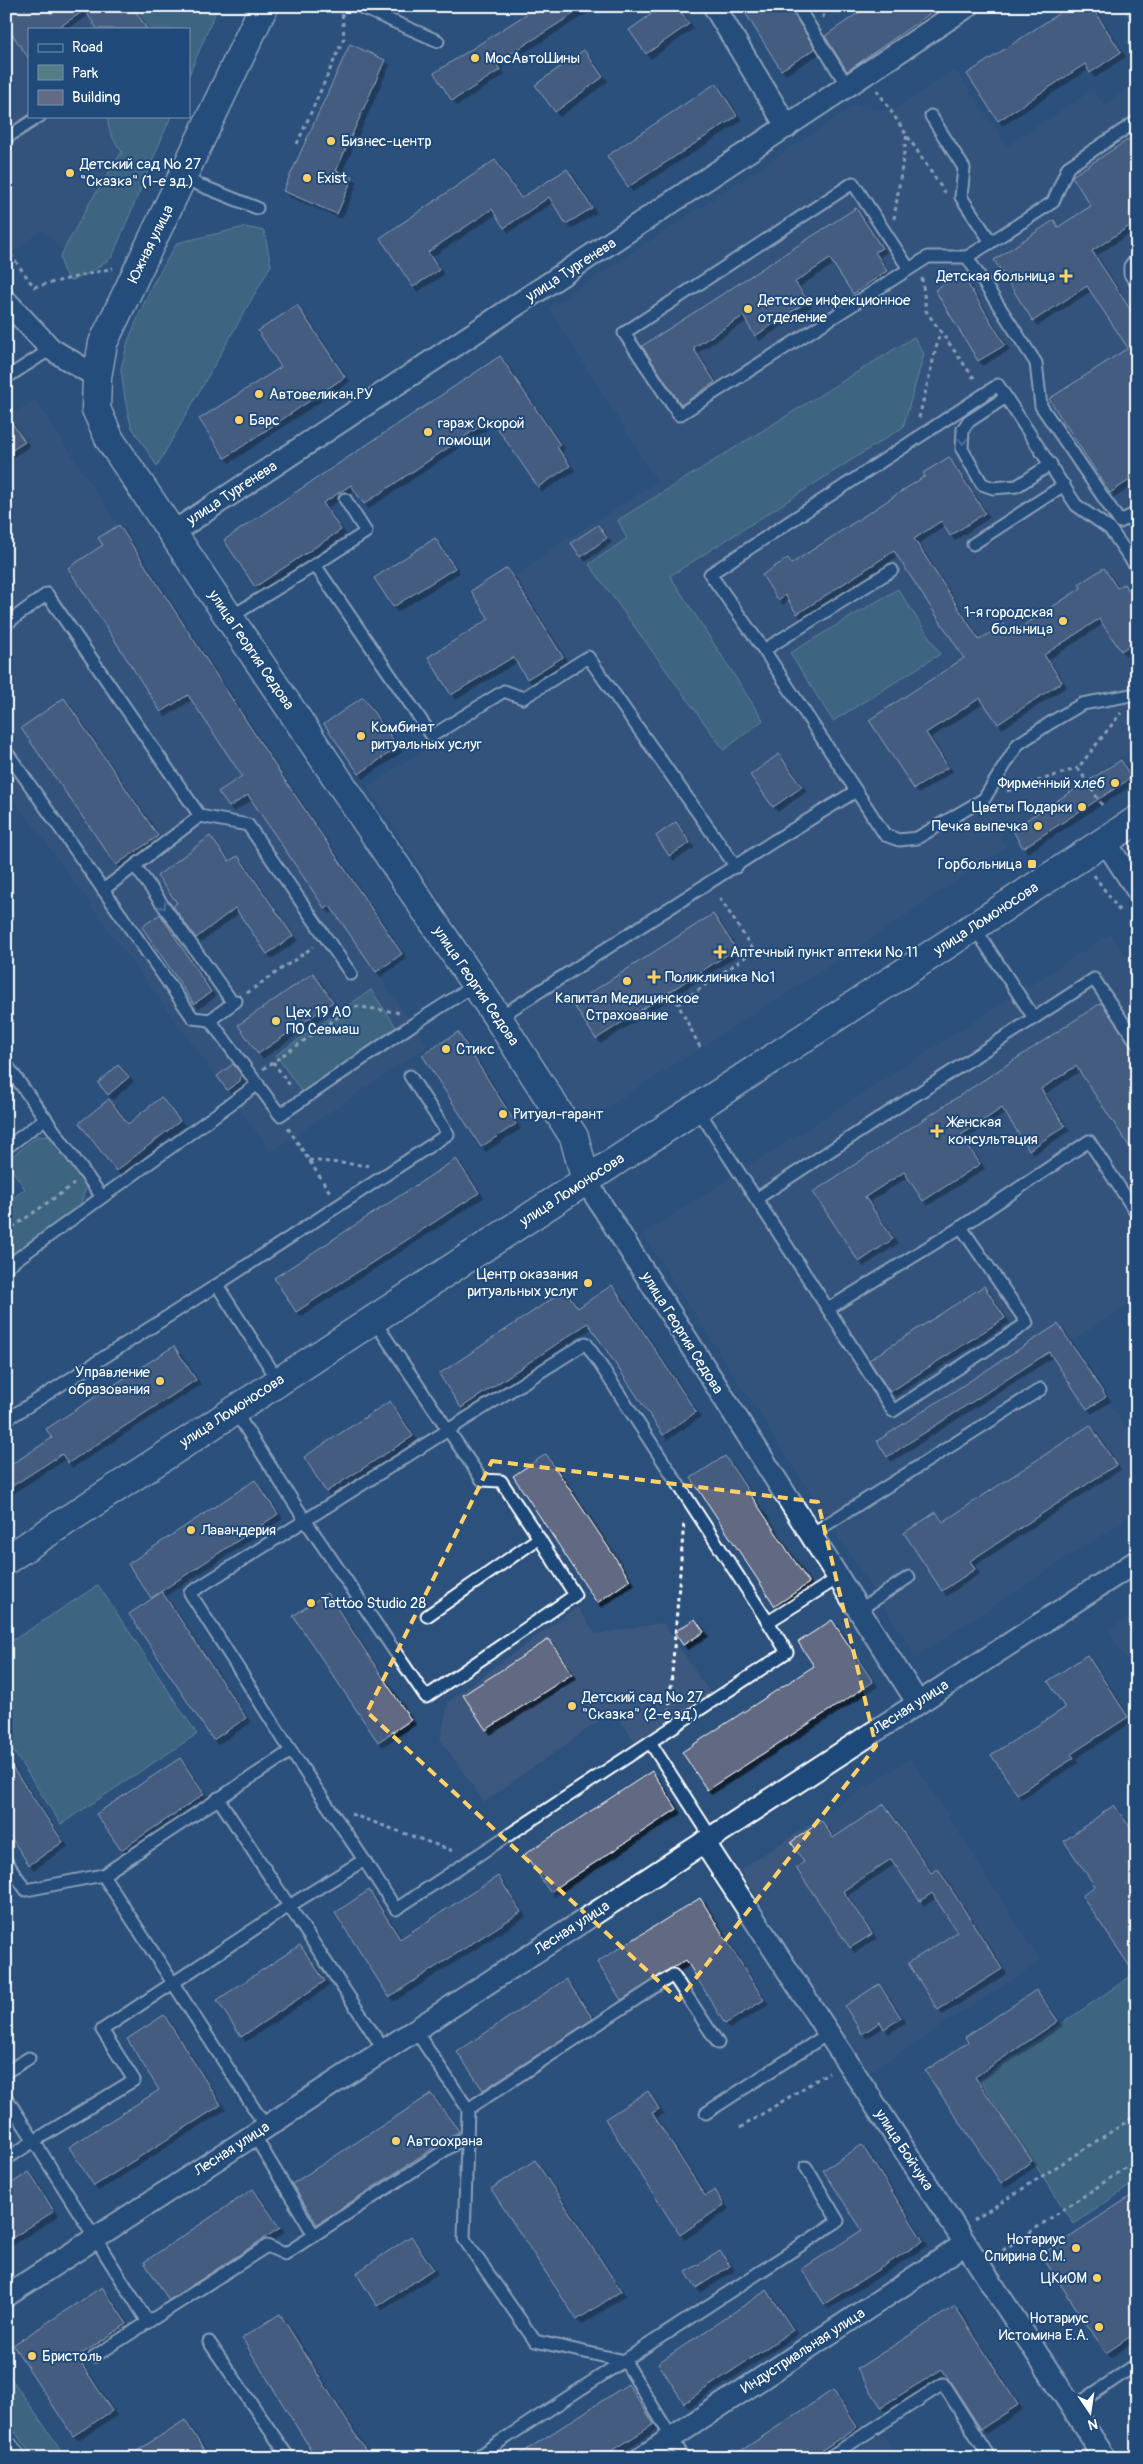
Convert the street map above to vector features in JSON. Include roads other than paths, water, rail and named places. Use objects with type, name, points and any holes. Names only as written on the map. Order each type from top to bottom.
[{"type":"main road","name":"Южная улица","points":[[98,376],[103,343],[264,6]]},
{"type":"main road","name":"улица Георгия Седова","points":[[98,376],[96,409],[110,440],[498,1018],[574,1137],[586,1181]]},
{"type":"main road","name":"улица Ломоносова","points":[[6,1560],[278,1380],[586,1181],[1137,820]]},
{"type":"main road","points":[[6,2451],[11,2458]]},
{"type":"street","points":[[714,6],[787,127]]},
{"type":"street","name":"улица Тургенева","points":[[172,533],[848,87],[966,7]]},
{"type":"street","points":[[6,301],[51,350],[98,376]]},
{"type":"street","points":[[1105,841],[1137,890]]},
{"type":"street","name":"улица Георгия Седова","points":[[586,1181],[918,1703]]},
{"type":"street","name":"Лесная улица","points":[[6,2296],[1137,1561]]},
{"type":"street","name":"улица Бойчука","points":[[708,1840],[829,2033],[1105,2458]]},
{"type":"street","name":"Индустриальная улица","points":[[641,2458],[961,2237]]},
{"type":"lane","points":[[358,6],[438,41]]},
{"type":"lane","points":[[797,6],[848,87]]},
{"type":"lane","points":[[930,116],[964,168],[961,197],[991,242]]},
{"type":"lane","points":[[6,138],[37,118]]},
{"type":"lane","points":[[909,270],[853,183],[624,332],[679,415],[909,270],[928,257],[967,257],[991,242],[1053,202],[1068,167],[1137,121]]},
{"type":"lane","points":[[182,178],[257,208]]},
{"type":"lane","points":[[967,257],[1036,363],[1041,406],[1120,522],[1137,512]]},
{"type":"lane","points":[[1137,258],[1130,266],[1130,274],[1137,284]]},
{"type":"lane","points":[[6,378],[51,350]]},
{"type":"lane","points":[[1136,694],[1082,704],[1018,744],[984,799],[917,838],[899,840],[885,835],[764,650],[710,574],[998,385],[1076,505],[1110,529],[1137,568]]},
{"type":"lane","points":[[1006,397],[968,422],[963,429],[962,449],[982,484],[993,488],[1017,486],[1051,464]]},
{"type":"lane","points":[[973,544],[1064,485]]},
{"type":"lane","points":[[229,618],[366,532],[344,498]]},
{"type":"lane","points":[[315,565],[432,736],[504,691],[523,698],[588,657],[736,867]]},
{"type":"lane","points":[[764,650],[892,570]]},
{"type":"lane","points":[[6,624],[47,594],[200,816],[248,826],[352,974]]},
{"type":"lane","points":[[6,751],[193,1018],[210,1020],[235,1002],[135,866]]},
{"type":"lane","points":[[498,1018],[774,841],[856,791]]},
{"type":"lane","points":[[103,890],[200,816]]},
{"type":"lane","points":[[974,927],[1034,1018]]},
{"type":"lane","points":[[756,1199],[1094,979],[1137,1043]]},
{"type":"lane","points":[[210,1020],[280,1115],[412,1025],[476,985]]},
{"type":"lane","points":[[6,1064],[102,1196]]},
{"type":"lane","points":[[6,1420],[448,1134],[410,1076]]},
{"type":"lane","points":[[6,1267],[254,1080]]},
{"type":"lane","points":[[697,1108],[893,1411],[1027,1323],[961,1227]]},
{"type":"lane","points":[[6,1148],[46,1118]]},
{"type":"lane","points":[[828,1309],[961,1227],[1089,1141],[1137,1214]]},
{"type":"lane","points":[[217,1285],[278,1380]]},
{"type":"lane","points":[[234,1410],[305,1520],[426,1697],[575,1595],[501,1481],[482,1480],[373,1319]]},
{"type":"lane","points":[[586,1342],[787,1652],[396,1909],[291,1751],[190,1593],[449,1430],[586,1342]]},
{"type":"lane","points":[[810,1535],[1041,1389]]},
{"type":"lane","points":[[427,1616],[539,1538]]},
{"type":"lane","points":[[859,1610],[909,1577]]},
{"type":"lane","points":[[768,1622],[838,1578]]},
{"type":"lane","points":[[650,1742],[708,1840]]},
{"type":"lane","points":[[6,1861],[26,1890],[103,1875],[291,1751]]},
{"type":"lane","points":[[218,1798],[384,2050]]},
{"type":"lane","points":[[6,2159],[134,2080],[102,2030],[289,1906],[364,1860]]},
{"type":"lane","points":[[103,1875],[173,1983],[260,2131],[314,2235]]},
{"type":"lane","points":[[468,2109],[673,1975],[718,2043]]},
{"type":"lane","points":[[415,2030],[468,2109],[464,2238],[535,2340],[625,2361],[684,2458]]},
{"type":"lane","points":[[706,2113],[829,2033]]},
{"type":"lane","points":[[6,2072],[29,2058]]},
{"type":"lane","points":[[6,2097],[148,2322]]},
{"type":"lane","points":[[95,2356],[267,2246],[285,2254],[467,2136]]},
{"type":"lane","points":[[475,2458],[838,2221],[806,2167]]},
{"type":"lane","points":[[209,2342],[289,2458]]},
{"type":"lane","points":[[1072,2408],[1137,2364]]},
{"type":"lane","points":[[828,2458],[943,2384],[990,2458]]},
{"type":"place","name":"МосАвтоШины","points":[[475,58]]},
{"type":"place","name":"Бизнес-центр","points":[[331,141]]},
{"type":"place","name":"Детский сад № 27 \"Сказка\" (1-е зд.)","points":[[70,173]]},
{"type":"place","name":"Exist","points":[[307,178]]},
{"type":"place","name":"Детская больница","points":[[1066,276]]},
{"type":"place","name":"Детское инфекционное отделение","points":[[748,309]]},
{"type":"place","name":"Автовеликан.РУ","points":[[259,394]]},
{"type":"place","name":"Барс","points":[[239,420]]},
{"type":"place","name":"гараж Скорой помощи","points":[[428,432]]},
{"type":"place","name":"1-я городская больница","points":[[1063,621]]},
{"type":"place","name":"Комбинат ритуальных услуг","points":[[361,736]]},
{"type":"place","name":"Фирменный хлеб","points":[[1115,783]]},
{"type":"place","name":"Цветы Подарки","points":[[1082,807]]},
{"type":"place","name":"Печка выпечка","points":[[1038,826]]},
{"type":"place","name":"Горбольница","points":[[1032,864]]},
{"type":"place","name":"Аптечный пункт аптеки № 11","points":[[720,952]]},
{"type":"place","name":"Поликлиника №1","points":[[654,977]]},
{"type":"place","name":"Капитал Медицинское Страхование","points":[[627,981]]},
{"type":"place","name":"Цех 19 АО ПО Севмаш","points":[[276,1021]]},
{"type":"place","name":"Стикс","points":[[446,1049]]},
{"type":"place","name":"Ритуал-гарант","points":[[503,1114]]},
{"type":"place","name":"Женская консультация","points":[[937,1131]]},
{"type":"place","name":"Центр оказания ритуальных услуг","points":[[588,1283]]},
{"type":"place","name":"Управление образования","points":[[160,1381]]},
{"type":"place","name":"Лавандерия","points":[[191,1530]]},
{"type":"place","name":"Tattoo Studio 28","points":[[311,1603]]},
{"type":"place","name":"Детский сад № 27 \"Сказка\" (2-е зд.)","points":[[572,1706]]},
{"type":"place","name":"Автоохрана","points":[[396,2141]]},
{"type":"place","name":"Нотариус Спирина С.М.","points":[[1076,2248]]},
{"type":"place","name":"ЦКиОМ","points":[[1097,2278]]},
{"type":"place","name":"Нотариус Истомина Е.А.","points":[[1099,2327]]},
{"type":"place","name":"Бристоль","points":[[32,2356]]}]
